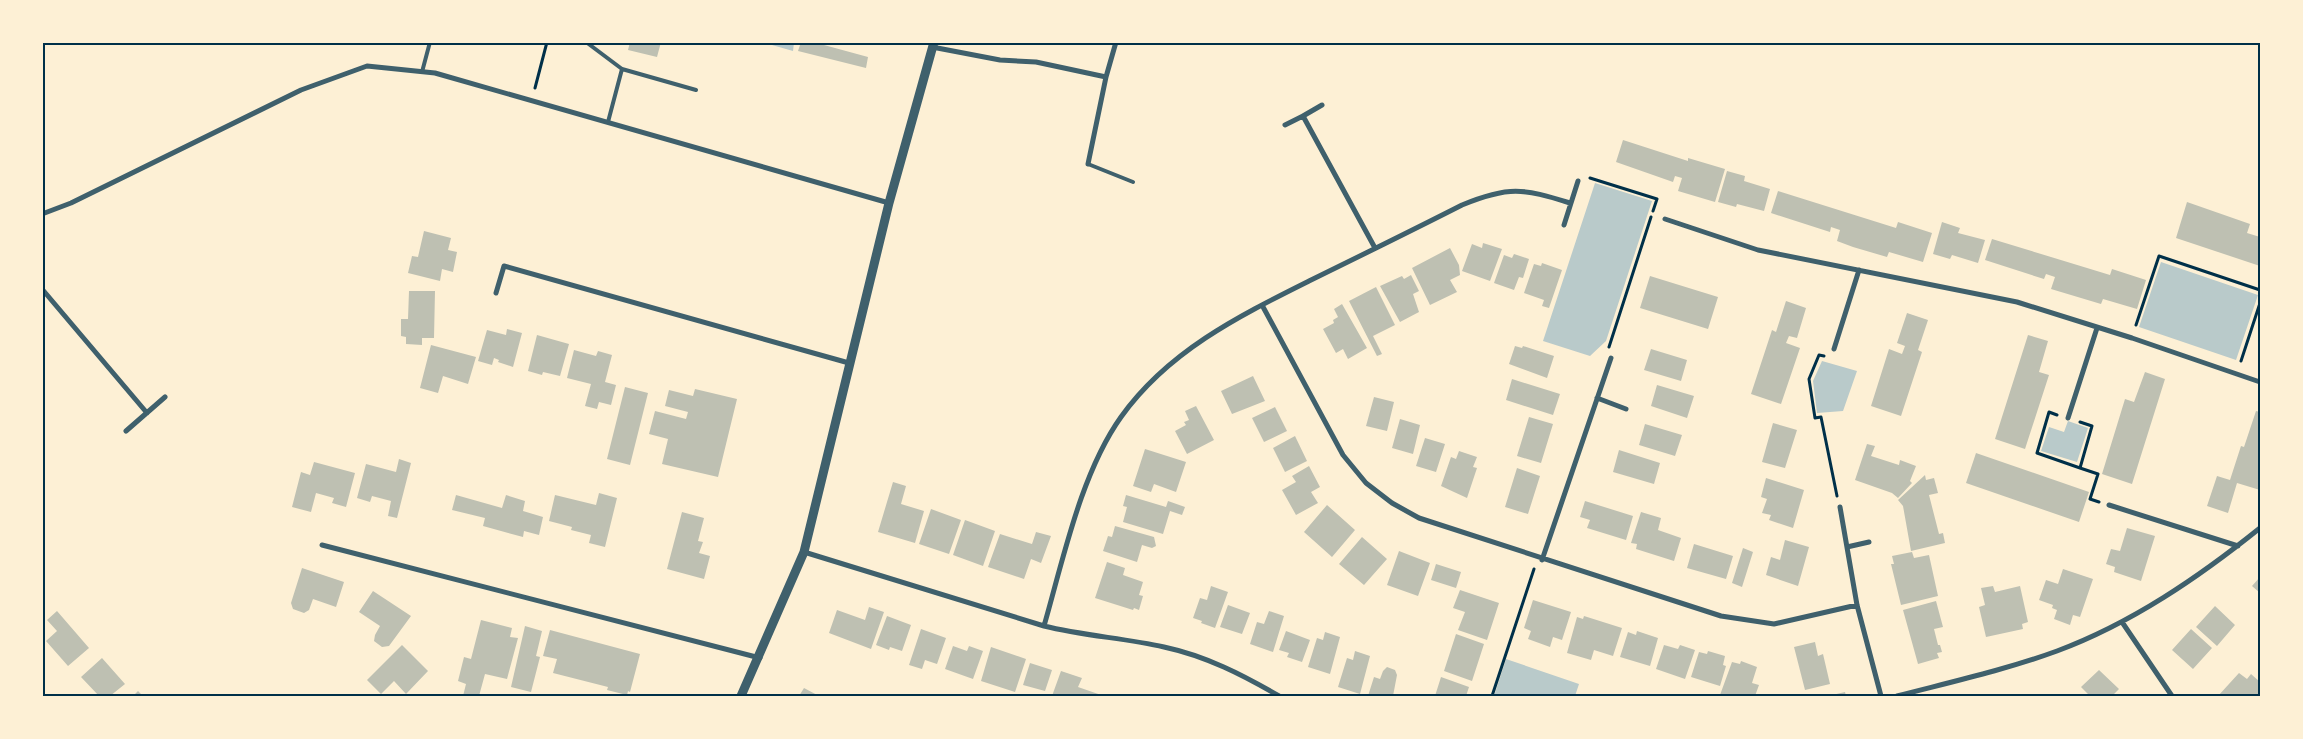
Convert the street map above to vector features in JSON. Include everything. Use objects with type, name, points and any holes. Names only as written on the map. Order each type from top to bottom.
[{"type":"street","points":[[1088,164],[1106,77],[1116,42]]},
{"type":"street","points":[[742,696],[760,658],[804,552],[889,203],[933,45],[1000,60],[1036,62],[1106,77]]},
{"type":"street","points":[[42,214],[71,203],[301,90],[367,66],[436,73],[889,203]]},
{"type":"street","points":[[1286,126],[1322,105]]},
{"type":"street","points":[[1303,116],[1375,248]]},
{"type":"street","points":[[1564,225],[1578,181]]},
{"type":"street","points":[[1044,626],[1084,494],[1101,451],[1120,417],[1150,382],[1184,350],[1262,305],[1462,205],[1490,194],[1513,190],[1530,192],[1570,203]]},
{"type":"street","points":[[1665,219],[1758,250],[2017,302],[2132,338],[2260,382]]},
{"type":"street","points":[[496,294],[504,266],[849,363]]},
{"type":"street","points":[[1834,349],[1859,270]]},
{"type":"street","points":[[42,289],[147,413]]},
{"type":"street","points":[[1262,305],[1343,455],[1366,483],[1392,503],[1419,518],[1540,559],[1721,616],[1774,624],[1857,605]]},
{"type":"street","points":[[2068,418],[2097,328]]},
{"type":"street","points":[[1540,559],[1611,358]]},
{"type":"street","points":[[126,431],[165,397]]},
{"type":"street","points":[[1597,398],[1626,409]]},
{"type":"street","points":[[2109,505],[2238,546]]},
{"type":"street","points":[[1840,507],[1857,605],[1881,696]]},
{"type":"street","points":[[1897,696],[2023,663],[2059,650],[2122,622],[2204,572],[2260,528]]},
{"type":"street","points":[[1847,547],[1869,542]]},
{"type":"street","points":[[322,545],[760,658]]},
{"type":"street","points":[[804,552],[1044,626],[1165,647],[1204,659],[1244,675],[1279,696]]},
{"type":"street","points":[[2122,622],[2172,696]]},
{"type":"lane","points":[[422,72],[430,42]]},
{"type":"lane","points":[[586,42],[622,69],[696,90]]},
{"type":"lane","points":[[608,122],[622,69]]},
{"type":"lane","points":[[1088,164],[1133,182]]},
{"type":"path","points":[[532,101],[547,42]]},
{"type":"path","points":[[1578,181],[1590,178],[1657,199],[1605,356],[1611,358]]},
{"type":"path","points":[[1652,216],[1665,219]]},
{"type":"path","points":[[2132,338],[2159,256],[2260,290]]},
{"type":"path","points":[[2237,373],[2260,303]]},
{"type":"path","points":[[1834,349],[1831,359],[1819,355],[1809,379],[1815,418],[1821,417],[1840,507]]},
{"type":"path","points":[[2080,468],[2092,426],[2049,412],[2036,454],[2098,474],[2090,499],[2109,505]]},
{"type":"path","points":[[1492,696],[1540,559]]},
{"type":"shaded area","points":[[765,43],[794,43],[793,51]]},
{"type":"shaded area","points":[[1595,183],[1652,201],[1606,341],[1590,356],[1543,341]]},
{"type":"shaded area","points":[[2161,262],[2258,295],[2236,360],[2139,327]]},
{"type":"shaded area","points":[[1822,361],[1857,371],[1843,411],[1817,413],[1813,381]]},
{"type":"shaded area","points":[[2068,421],[2088,428],[2077,462],[2041,451],[2049,427],[2064,432]]},
{"type":"shaded area","points":[[1506,659],[1579,684],[1575,696],[1494,696]]},
{"type":"building","points":[[630,42],[661,42],[657,57],[628,50]]},
{"type":"building","points":[[801,42],[813,42],[868,57],[866,68],[798,51]]},
{"type":"building","points":[[1623,140],[1688,161],[1688,158],[1725,169],[1715,202],[1678,191],[1682,178],[1675,176],[1673,182],[1616,162]]},
{"type":"building","points":[[1727,171],[1745,176],[1744,181],[1770,189],[1764,211],[1737,204],[1736,207],[1718,202]]},
{"type":"building","points":[[1778,191],[1896,228],[1898,222],[1932,233],[1923,262],[1889,252],[1887,257],[1853,247],[1837,241],[1840,230],[1831,227],[1830,232],[1771,213]]},
{"type":"building","points":[[2187,202],[2250,224],[2247,233],[2260,237],[2260,266],[2176,238]]},
{"type":"building","points":[[1942,222],[1960,228],[1958,233],[1985,240],[1978,263],[1952,255],[1950,259],[1933,254]]},
{"type":"building","points":[[424,231],[451,238],[448,250],[457,252],[453,272],[442,269],[440,281],[408,273],[412,256],[418,257]]},
{"type":"building","points":[[1992,239],[2110,275],[2112,269],[2146,280],[2137,309],[2103,299],[2101,304],[2051,289],[2055,277],[2046,274],[2044,279],[1985,260]]},
{"type":"building","points":[[1483,243],[1502,249],[1490,281],[1462,271],[1472,244],[1482,248]]},
{"type":"building","points":[[1450,248],[1459,265],[1460,275],[1450,280],[1457,292],[1430,305],[1412,268]]},
{"type":"building","points":[[1514,254],[1529,259],[1523,278],[1519,277],[1514,290],[1494,283],[1504,255],[1512,258]]},
{"type":"building","points":[[1542,263],[1562,270],[1549,308],[1542,306],[1544,300],[1524,293],[1534,264],[1541,266]]},
{"type":"building","points":[[1411,275],[1419,291],[1413,294],[1419,312],[1400,322],[1380,286],[1402,276],[1404,279]]},
{"type":"building","points":[[1650,276],[1718,297],[1708,329],[1640,308]]},
{"type":"building","points":[[1376,287],[1395,325],[1373,336],[1382,354],[1377,356],[1349,301]]},
{"type":"building","points":[[409,291],[435,291],[434,338],[422,338],[422,345],[406,344],[406,337],[401,336],[401,319],[408,319]]},
{"type":"building","points":[[1786,301],[1806,308],[1797,338],[1789,336],[1786,343],[1800,348],[1781,404],[1751,394],[1772,330],[1776,332]]},
{"type":"building","points":[[1342,304],[1367,348],[1348,359],[1343,349],[1336,353],[1323,329],[1334,323],[1333,320],[1338,317],[1334,309]]},
{"type":"building","points":[[1907,313],[1928,320],[1918,350],[1922,352],[1901,416],[1871,406],[1889,349],[1902,354],[1905,346],[1897,343]]},
{"type":"building","points":[[507,329],[522,333],[513,367],[498,362],[499,360],[494,358],[492,365],[478,361],[487,330],[506,335]]},
{"type":"building","points":[[537,335],[569,344],[560,376],[543,372],[542,375],[528,371]]},
{"type":"building","points":[[2028,335],[2048,341],[2039,372],[2049,375],[2025,449],[1995,439]]},
{"type":"building","points":[[431,345],[476,357],[468,384],[443,376],[438,393],[420,388]]},
{"type":"building","points":[[1515,346],[1522,348],[1523,346],[1554,356],[1547,378],[1509,364]]},
{"type":"building","points":[[1651,349],[1687,360],[1681,381],[1644,370]]},
{"type":"building","points":[[574,350],[596,356],[598,351],[612,355],[605,382],[616,385],[611,405],[599,402],[597,409],[585,406],[591,384],[567,378]]},
{"type":"building","points":[[2145,372],[2165,379],[2132,484],[2102,474],[2125,399],[2134,402]]},
{"type":"building","points":[[1253,376],[1265,401],[1232,414],[1221,391]]},
{"type":"building","points":[[1512,379],[1560,394],[1553,415],[1506,400]]},
{"type":"building","points":[[1657,385],[1694,396],[1687,418],[1651,406]]},
{"type":"building","points":[[625,387],[648,393],[630,465],[607,459]]},
{"type":"building","points":[[695,389],[737,399],[718,477],[662,464],[668,439],[649,434],[655,411],[686,419],[688,412],[665,406],[669,390],[693,396]]},
{"type":"building","points":[[1374,397],[1394,402],[1387,431],[1366,426]]},
{"type":"building","points":[[1196,406],[1214,440],[1187,454],[1175,431],[1186,425],[1184,422],[1189,420],[1185,411]]},
{"type":"building","points":[[1275,407],[1287,431],[1264,442],[1252,418]]},
{"type":"building","points":[[2256,411],[2260,412],[2260,490],[2237,483],[2228,513],[2207,506],[2217,476],[2230,480],[2241,446],[2244,447]]},
{"type":"building","points":[[1529,417],[1553,424],[1541,463],[1517,456]]},
{"type":"building","points":[[1400,419],[1420,425],[1413,454],[1392,448]]},
{"type":"building","points":[[1773,423],[1797,430],[1785,468],[1762,462]]},
{"type":"building","points":[[1645,424],[1682,435],[1675,456],[1639,445]]},
{"type":"building","points":[[1295,436],[1307,461],[1285,472],[1273,448]]},
{"type":"building","points":[[1425,438],[1445,444],[1436,472],[1416,466]]},
{"type":"building","points":[[1867,444],[1875,446],[1871,456],[1899,465],[1900,460],[1916,466],[1910,481],[1912,483],[1898,498],[1892,493],[1855,480]]},
{"type":"building","points":[[1145,449],[1186,462],[1176,492],[1154,484],[1151,492],[1133,486]]},
{"type":"building","points":[[1619,450],[1660,463],[1654,484],[1613,472]]},
{"type":"building","points":[[1459,451],[1477,457],[1473,467],[1477,468],[1467,498],[1441,486],[1451,457],[1456,459]]},
{"type":"building","points":[[1976,453],[2089,492],[2079,522],[1966,483]]},
{"type":"building","points":[[399,459],[411,463],[397,518],[388,516],[391,501],[372,496],[370,502],[357,498],[366,464],[396,472]]},
{"type":"building","points":[[314,462],[355,473],[346,507],[332,503],[334,498],[316,493],[311,512],[292,507],[301,472],[310,475]]},
{"type":"building","points":[[1309,466],[1320,487],[1311,492],[1318,503],[1296,515],[1282,490],[1296,482],[1292,476]]},
{"type":"building","points":[[1517,468],[1540,476],[1528,514],[1505,507]]},
{"type":"building","points":[[1925,475],[1926,480],[1934,478],[1938,493],[1929,495],[1939,534],[1943,533],[1945,543],[1911,551],[1903,506],[1898,500]]},
{"type":"building","points":[[1766,478],[1804,490],[1793,528],[1769,520],[1771,515],[1762,513],[1767,499],[1761,497]]},
{"type":"building","points":[[893,482],[906,486],[901,504],[924,511],[915,543],[878,532]]},
{"type":"building","points":[[599,493],[617,498],[605,547],[589,543],[591,535],[571,530],[572,527],[549,521],[555,495],[596,505]]},
{"type":"building","points":[[456,495],[502,508],[506,495],[525,501],[523,511],[543,517],[539,535],[524,531],[523,537],[483,526],[485,518],[452,510]]},
{"type":"building","points":[[1126,495],[1166,507],[1168,501],[1185,507],[1182,515],[1170,511],[1163,534],[1123,522],[1127,507],[1123,506]]},
{"type":"building","points":[[1585,501],[1633,516],[1626,540],[1587,528],[1590,520],[1580,517]]},
{"type":"building","points":[[1327,505],[1355,530],[1332,557],[1304,532]]},
{"type":"building","points":[[931,509],[961,520],[949,554],[919,544]]},
{"type":"building","points":[[682,512],[704,518],[698,541],[703,542],[699,553],[710,556],[704,579],[667,569]]},
{"type":"building","points":[[1641,512],[1661,518],[1658,530],[1681,538],[1674,561],[1636,549],[1637,544],[1631,543]]},
{"type":"building","points":[[965,520],[995,531],[983,566],[953,555]]},
{"type":"building","points":[[1115,526],[1154,537],[1156,546],[1152,548],[1142,545],[1137,562],[1103,551],[1108,536],[1112,537]]},
{"type":"building","points":[[2127,528],[2155,536],[2141,581],[2114,572],[2115,567],[2106,564],[2111,549],[2120,551]]},
{"type":"building","points":[[1036,532],[1051,536],[1041,563],[1031,559],[1024,579],[988,567],[1000,534],[1032,544]]},
{"type":"building","points":[[1362,537],[1387,559],[1364,585],[1339,564]]},
{"type":"building","points":[[1785,540],[1809,547],[1798,586],[1766,575],[1771,557],[1780,560]]},
{"type":"building","points":[[1694,544],[1733,556],[1726,579],[1687,568]]},
{"type":"building","points":[[1743,548],[1753,552],[1742,587],[1732,583]]},
{"type":"building","points":[[1399,551],[1430,563],[1418,596],[1387,585]]},
{"type":"building","points":[[1912,552],[1914,558],[1929,555],[1938,596],[1901,605],[1891,564],[1894,564],[1892,556]]},
{"type":"building","points":[[1107,562],[1125,568],[1123,575],[1143,582],[1139,595],[1143,596],[1139,610],[1134,608],[1133,610],[1095,598]]},
{"type":"building","points":[[1436,564],[1461,572],[1456,588],[1431,580]]},
{"type":"building","points":[[302,568],[344,582],[336,607],[313,599],[309,610],[304,613],[293,609],[291,603]]},
{"type":"building","points":[[2063,569],[2093,579],[2080,617],[2073,615],[2070,625],[2054,619],[2057,610],[2052,608],[2053,605],[2039,600],[2046,580],[2058,584]]},
{"type":"building","points":[[2260,577],[2260,593],[2252,586]]},
{"type":"building","points":[[1211,586],[1228,592],[1215,628],[1193,618],[1200,598],[1207,600]]},
{"type":"building","points":[[1993,586],[1995,592],[2020,586],[2028,622],[2022,624],[2023,629],[1986,637],[1979,607],[1985,605],[1981,588]]},
{"type":"building","points":[[1460,590],[1499,603],[1487,640],[1458,630],[1465,612],[1453,608]]},
{"type":"building","points":[[373,591],[411,616],[389,646],[382,647],[374,641],[380,626],[359,612]]},
{"type":"building","points":[[1533,600],[1571,612],[1562,640],[1553,637],[1550,647],[1528,639],[1531,631],[1524,628]]},
{"type":"building","points":[[1936,601],[1943,627],[1934,629],[1942,652],[1937,653],[1939,658],[1918,664],[1903,610]]},
{"type":"building","points":[[1228,605],[1250,613],[1242,634],[1220,627]]},
{"type":"building","points":[[2215,606],[2235,625],[2217,646],[2196,627]]},
{"type":"building","points":[[869,607],[884,612],[871,649],[829,633],[837,610],[865,620]]},
{"type":"building","points":[[57,611],[89,648],[68,666],[46,641],[57,631],[47,620]]},
{"type":"building","points":[[1269,611],[1284,616],[1273,652],[1250,644],[1257,622],[1264,624]]},
{"type":"building","points":[[887,616],[911,625],[902,651],[890,647],[889,650],[876,645]]},
{"type":"building","points":[[1584,616],[1622,628],[1613,656],[1594,650],[1591,660],[1567,653],[1577,617],[1583,619]]},
{"type":"building","points":[[481,620],[512,628],[510,637],[518,638],[507,679],[485,674],[479,696],[463,696],[466,684],[458,681],[464,657],[471,659]]},
{"type":"building","points":[[525,626],[542,631],[536,656],[540,657],[531,692],[511,687]]},
{"type":"building","points":[[921,629],[946,638],[937,664],[925,660],[922,669],[909,665]]},
{"type":"building","points":[[2191,629],[2212,648],[2193,669],[2172,650]]},
{"type":"building","points":[[550,630],[640,654],[630,692],[628,691],[627,695],[607,690],[608,687],[553,673],[557,659],[543,656]]},
{"type":"building","points":[[1286,631],[1310,640],[1302,662],[1287,657],[1289,653],[1279,650]]},
{"type":"building","points":[[1637,631],[1658,638],[1650,666],[1620,657],[1628,632],[1636,635]]},
{"type":"building","points":[[1325,632],[1340,637],[1330,674],[1308,667],[1317,638],[1323,640]]},
{"type":"building","points":[[1456,634],[1484,644],[1472,681],[1444,671]]},
{"type":"building","points":[[1815,642],[1818,656],[1823,654],[1830,684],[1805,690],[1794,647]]},
{"type":"building","points":[[402,645],[428,671],[406,694],[394,681],[381,694],[367,680]]},
{"type":"building","points":[[1664,645],[1678,649],[1680,645],[1695,650],[1685,679],[1656,669]]},
{"type":"building","points":[[953,646],[967,651],[969,646],[983,651],[973,679],[945,669]]},
{"type":"building","points":[[991,647],[1026,659],[1015,692],[981,681]]},
{"type":"building","points":[[1355,651],[1370,656],[1360,694],[1338,687],[1347,658],[1353,660]]},
{"type":"building","points":[[1708,651],[1725,656],[1723,665],[1726,666],[1720,686],[1691,677],[1699,652],[1707,654]]},
{"type":"building","points":[[102,658],[125,684],[110,696],[99,696],[81,677]]},
{"type":"building","points":[[1741,661],[1757,667],[1752,683],[1759,685],[1755,696],[1738,694],[1737,696],[1720,695],[1732,662],[1740,664]]},
{"type":"building","points":[[1030,663],[1052,670],[1045,691],[1023,685]]},
{"type":"building","points":[[1387,667],[1395,670],[1397,675],[1393,696],[1368,696],[1374,677],[1380,679]]},
{"type":"building","points":[[2099,670],[2119,689],[2112,696],[2090,696],[2081,687]]},
{"type":"building","points":[[1061,671],[1082,678],[1078,687],[1104,696],[1052,696]]},
{"type":"building","points":[[2239,673],[2247,679],[2251,674],[2260,682],[2260,693],[2257,696],[2218,696]]},
{"type":"building","points":[[1441,677],[1469,687],[1466,696],[1435,696]]},
{"type":"building","points":[[804,688],[819,696],[799,696]]},
{"type":"building","points":[[138,691],[143,696],[133,696]]},
{"type":"building","points":[[1845,692],[1846,696],[1828,696]]}]
